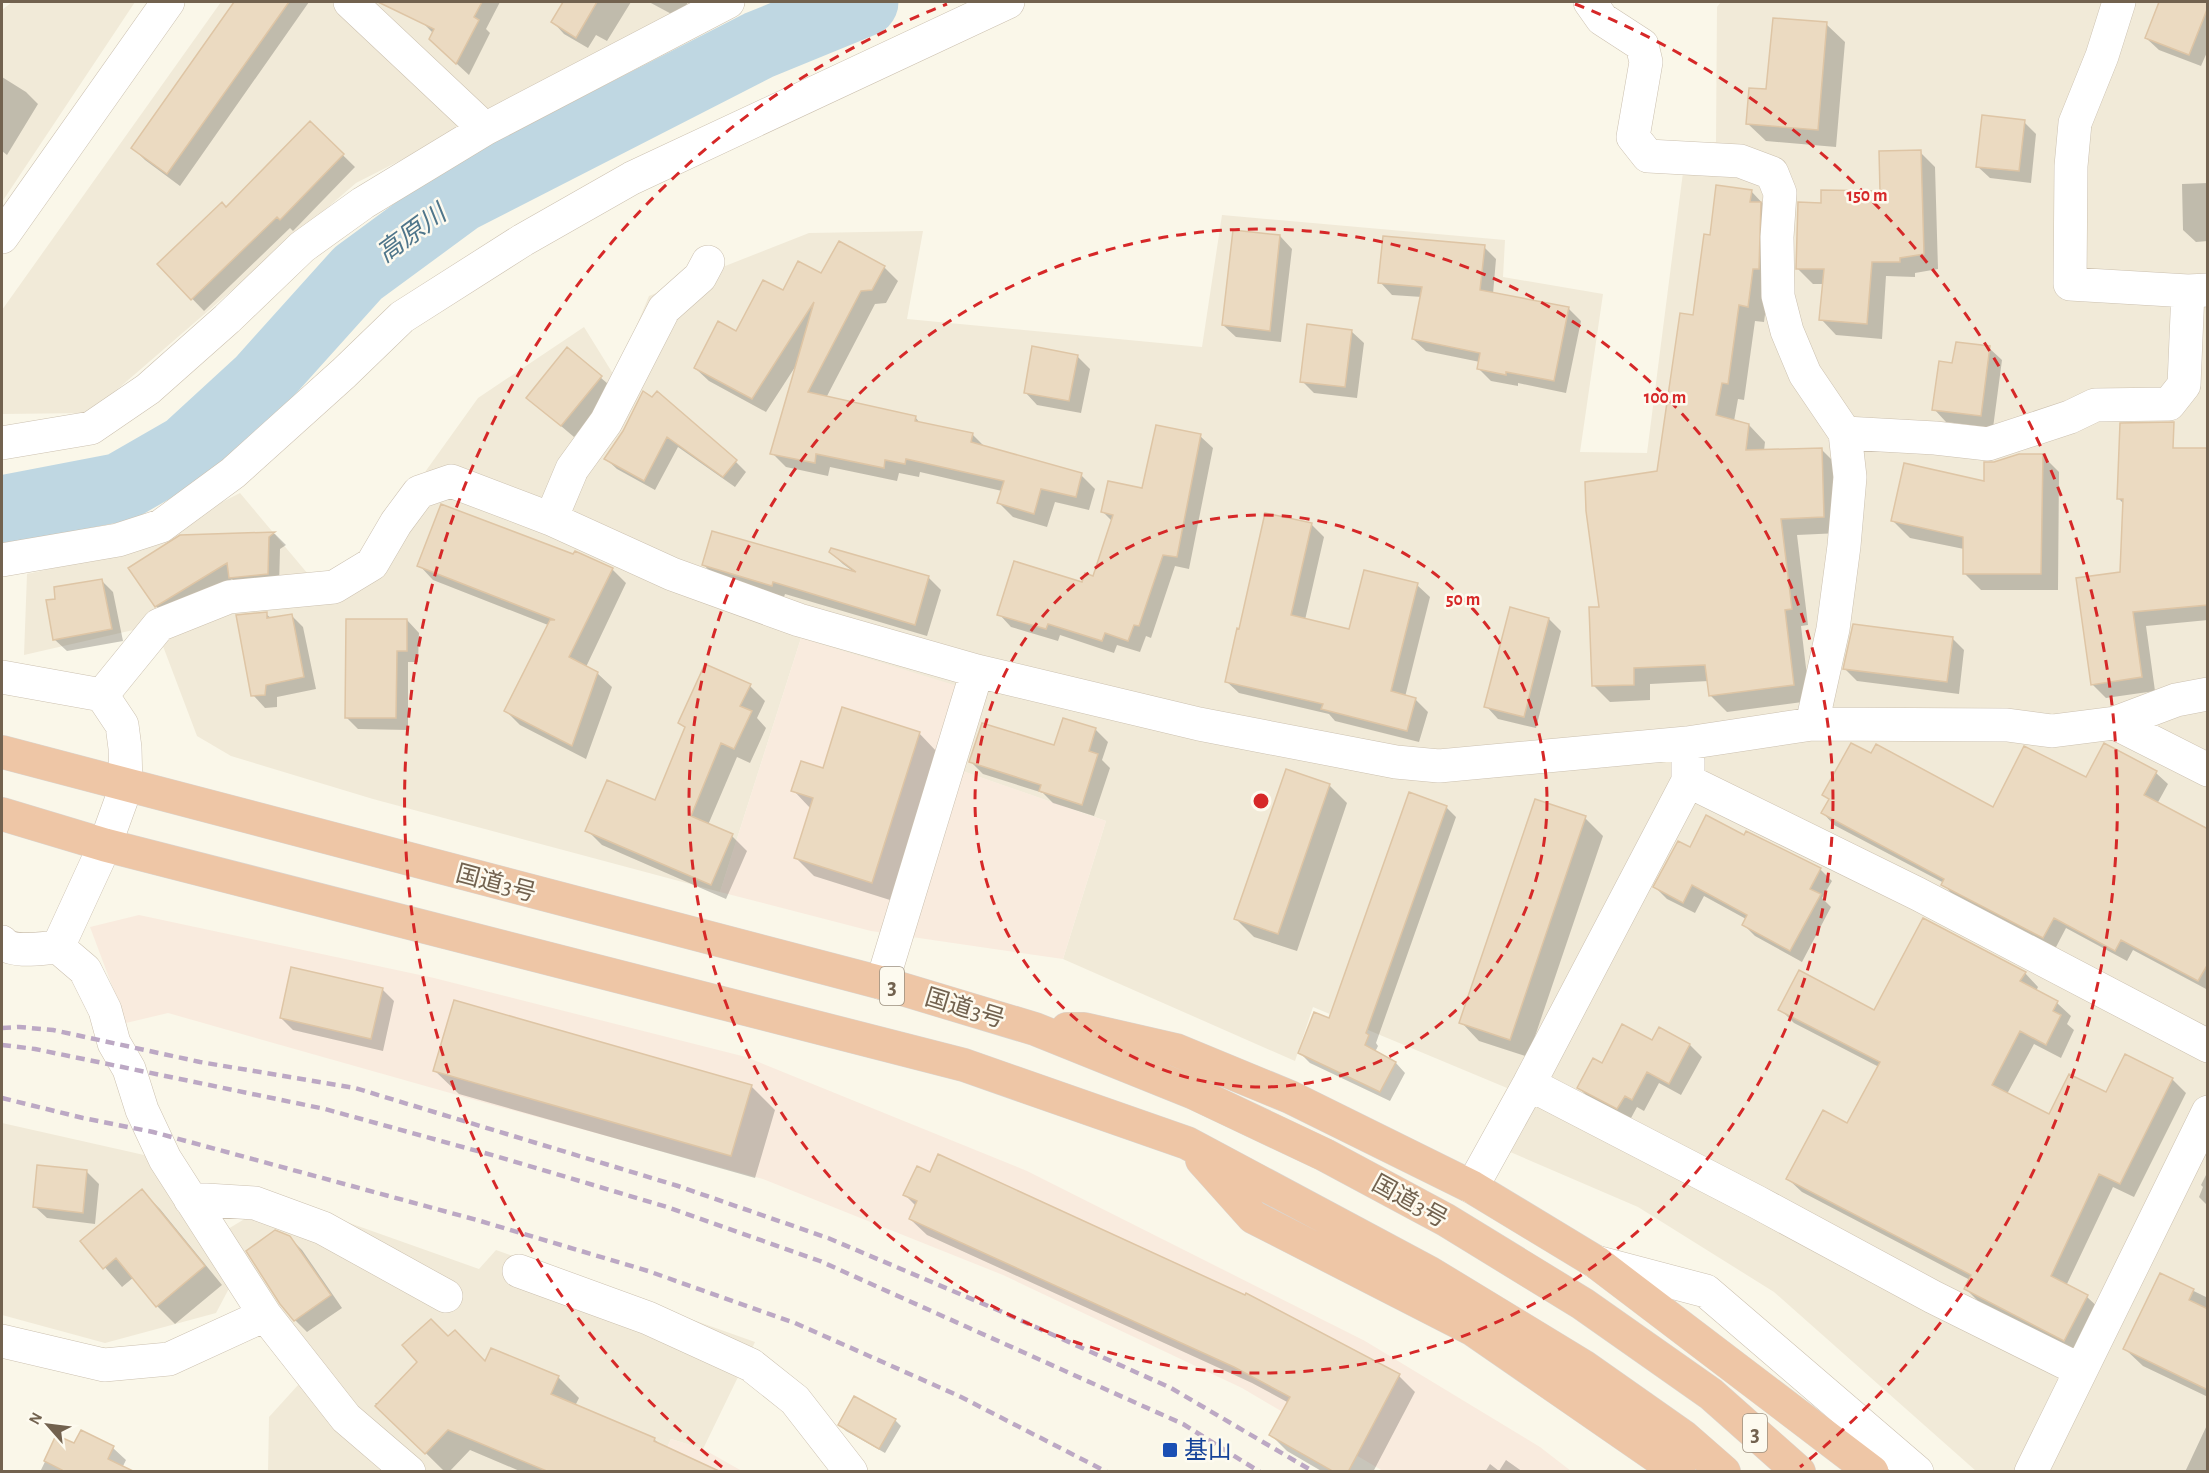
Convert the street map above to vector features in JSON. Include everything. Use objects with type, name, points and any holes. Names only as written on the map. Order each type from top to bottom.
[{"type":"highway","name":"国道3号","points":[[2,753],[882,983],[1035,1029],[1194,1093],[1325,1155],[1446,1220],[1583,1304],[1711,1395],[1799,1472]]},
{"type":"highway","name":"3","points":[[2,814],[105,845],[964,1065],[1187,1143],[1430,1273],[1583,1366],[1684,1437],[1724,1472]]},
{"type":"highway","points":[[1035,1029],[1084,1029],[1176,1050],[1290,1097],[1472,1187],[1596,1262],[1872,1472]]},
{"type":"highway","points":[[1187,1143],[1253,1217],[1472,1329],[1679,1472]]},
{"type":"street","points":[[2,237],[168,2]]},
{"type":"street","points":[[350,2],[485,129]]},
{"type":"street","points":[[2,443],[92,428],[148,389],[227,319],[302,246],[363,203],[485,129],[728,2]]},
{"type":"street","points":[[2,560],[118,540],[161,526],[233,473],[402,317],[523,240],[632,178],[883,58],[1008,2]]},
{"type":"street","points":[[1590,2],[1602,19],[1642,45],[1646,62],[1633,137],[1648,156],[1740,161],[1772,173],[1780,193],[1777,237],[1778,296],[1787,331],[1805,374],[1845,433],[1850,477],[1833,629],[1812,724]]},
{"type":"street","points":[[1845,433],[1935,438],[1988,444],[2070,417],[2095,405],[2169,404],[2184,385],[2198,290],[2070,284],[2071,166],[2075,123],[2102,56],[2119,2]]},
{"type":"street","points":[[551,519],[572,469],[606,422],[664,309],[699,277],[708,262]]},
{"type":"street","points":[[102,695],[159,625],[229,597],[334,587],[372,564],[396,523],[420,492],[451,482],[551,519],[672,574],[778,612],[977,671],[1199,724],[1396,762],[1439,766],[1687,743],[1812,724],[2007,725],[2052,731],[2115,723],[2176,700],[2208,694]]},
{"type":"street","points":[[882,983],[977,671]]},
{"type":"street","points":[[2,677],[102,695],[122,725],[126,787],[105,845],[58,947]]},
{"type":"street","points":[[2115,723],[2208,770]]},
{"type":"street","points":[[1472,1187],[1529,1084],[1688,782],[1687,743]]},
{"type":"street","points":[[1688,782],[1918,894],[2208,1046]]},
{"type":"street","points":[[2,942],[5,946],[29,950],[58,947],[85,970],[105,1010],[114,1043],[129,1069],[142,1110],[165,1159],[190,1199],[265,1314],[346,1418],[409,1472]]},
{"type":"street","points":[[1529,1084],[1757,1202],[1933,1297],[2080,1370]]},
{"type":"street","points":[[2031,1472],[2208,1112]]},
{"type":"street","points":[[190,1199],[255,1203],[322,1228],[446,1296]]},
{"type":"street","points":[[1596,1262],[1706,1291],[1917,1472]]},
{"type":"street","points":[[519,1271],[648,1318],[751,1365],[795,1400],[851,1472]]},
{"type":"street","points":[[2,1341],[104,1365],[169,1359],[265,1314]]},
{"type":"shaded area","points":[[12,2],[135,2],[2,202],[2,10]]},
{"type":"shaded area","points":[[221,2],[711,2],[356,183],[90,413],[2,414],[2,310]]},
{"type":"shaded area","points":[[1721,2],[2207,2],[2207,1471],[1976,1471],[1774,1292],[1638,1207],[1480,1139],[1507,1088],[1313,1007],[1295,1061],[1063,959],[1106,821],[939,763],[801,638],[720,892],[373,799],[231,756],[197,736],[155,625],[24,655],[27,574],[122,553],[240,493],[313,580],[365,556],[478,398],[584,327],[615,377],[649,296],[809,233],[923,231],[907,319],[1202,347],[1222,215],[1505,240],[1503,277],[1603,294],[1580,452],[1647,453],[1686,149],[1716,142],[1717,7]]},
{"type":"shaded area","points":[[801,638],[961,687],[940,763],[1106,821],[1063,959],[871,931],[720,892]]},
{"type":"shaded area","points":[[139,915],[434,978],[746,1057],[1027,1171],[1365,1341],[1540,1447],[1571,1471],[1383,1471],[1242,1388],[1003,1275],[763,1179],[168,1013],[126,1023],[90,927]]},
{"type":"shaded area","points":[[2,1123],[153,1157],[234,1279],[216,1313],[105,1343],[2,1315]]},
{"type":"shaded area","points":[[279,1198],[479,1269],[496,1250],[755,1342],[703,1449],[671,1439],[656,1471],[268,1471],[269,1417],[299,1384],[228,1229]]},
{"type":"shaded area","points":[[671,1439],[703,1449],[742,1471],[656,1472]]},
{"type":"building","points":[[234,2],[289,2],[167,174],[131,148]]},
{"type":"building","points":[[378,2],[482,2],[474,17],[479,20],[456,64],[429,39],[434,29]]},
{"type":"building","points":[[563,2],[597,2],[576,38],[551,22]]},
{"type":"building","points":[[2159,2],[2208,2],[2189,55],[2145,38]]},
{"type":"building","points":[[1773,18],[1827,22],[1818,130],[1746,124],[1749,88],[1766,89]]},
{"type":"building","points":[[1982,115],[2025,120],[2019,171],[1976,167]]},
{"type":"building","points":[[310,121],[344,154],[280,220],[277,217],[191,300],[157,264],[222,202],[226,207]]},
{"type":"building","points":[[1921,150],[1924,254],[1900,258],[1900,262],[1872,262],[1867,324],[1819,320],[1824,269],[1796,269],[1798,202],[1821,203],[1821,190],[1880,191],[1879,151]]},
{"type":"building","points":[[1716,185],[1752,190],[1750,202],[1761,202],[1759,269],[1753,269],[1748,307],[1739,305],[1728,384],[1722,383],[1716,415],[1749,424],[1746,450],[1822,448],[1824,517],[1781,519],[1792,609],[1785,610],[1794,685],[1709,696],[1705,665],[1634,668],[1634,685],[1592,686],[1589,607],[1599,607],[1586,511],[1585,482],[1657,471],[1680,313],[1693,315],[1704,234],[1710,235]]},
{"type":"building","points":[[1233,230],[1280,235],[1270,331],[1222,325]]},
{"type":"building","points":[[1383,236],[1485,245],[1480,290],[1569,307],[1554,381],[1477,369],[1480,353],[1412,339],[1422,287],[1378,283]]},
{"type":"building","points":[[839,241],[885,266],[872,290],[861,291],[808,392],[916,416],[915,421],[973,433],[971,442],[1082,473],[1076,497],[1041,489],[1034,514],[997,503],[1004,481],[906,459],[905,464],[885,460],[884,468],[816,454],[815,463],[770,454],[814,302],[752,399],[694,368],[718,321],[736,331],[763,280],[783,290],[798,261],[821,273]]},
{"type":"building","points":[[1307,324],[1352,330],[1345,387],[1300,382]]},
{"type":"building","points":[[1956,342],[1990,346],[1981,416],[1932,410],[1939,361],[1952,363]]},
{"type":"building","points":[[1032,346],[1078,355],[1069,401],[1024,393]]},
{"type":"building","points":[[567,347],[602,376],[561,426],[526,398]]},
{"type":"building","points":[[643,391],[652,397],[657,391],[737,460],[723,477],[667,437],[644,481],[604,459],[623,431]]},
{"type":"building","points":[[2174,422],[2173,448],[2208,448],[2208,605],[2133,612],[2142,677],[2091,685],[2076,578],[2120,572],[2123,499],[2117,499],[2120,423]]},
{"type":"building","points":[[1156,425],[1201,434],[1177,557],[1163,555],[1139,626],[1134,625],[1128,641],[1105,633],[1102,641],[1048,624],[1046,629],[997,615],[1014,561],[1082,582],[1085,573],[1093,576],[1113,515],[1101,512],[1108,481],[1142,488]]},
{"type":"building","points":[[2019,454],[2043,454],[2041,574],[1963,574],[1963,537],[1891,521],[1904,463],[1984,481],[1984,462],[1994,462]]},
{"type":"building","points":[[441,504],[573,554],[575,551],[613,568],[569,657],[598,672],[572,746],[504,711],[550,620],[555,620],[417,566]]},
{"type":"building","points":[[1265,513],[1312,523],[1291,615],[1349,629],[1364,570],[1418,583],[1391,691],[1416,698],[1407,731],[1321,709],[1323,704],[1225,682]]},
{"type":"building","points":[[712,531],[856,572],[829,552],[831,548],[929,576],[915,625],[773,582],[772,586],[702,565]]},
{"type":"building","points":[[275,532],[269,537],[268,574],[229,578],[227,563],[155,607],[128,568],[180,535]]},
{"type":"building","points":[[102,579],[112,629],[53,640],[46,600],[55,599],[54,587]]},
{"type":"building","points":[[1510,607],[1549,618],[1524,717],[1484,707]]},
{"type":"building","points":[[267,612],[267,618],[292,614],[304,677],[266,685],[265,695],[251,696],[236,615]]},
{"type":"building","points":[[346,619],[407,619],[407,651],[397,651],[396,718],[345,718]]},
{"type":"building","points":[[1853,624],[1953,637],[1947,682],[1843,669]]},
{"type":"building","points":[[705,664],[751,684],[740,706],[752,711],[734,749],[721,743],[691,816],[733,834],[711,885],[585,831],[607,780],[655,800],[685,727],[678,723]]},
{"type":"building","points":[[842,707],[920,732],[872,883],[794,858],[813,798],[791,791],[801,761],[823,768]]},
{"type":"building","points":[[1063,718],[1096,728],[1089,751],[1098,754],[1082,805],[1039,791],[1041,785],[969,762],[982,723],[1054,745]]},
{"type":"building","points":[[1851,743],[1871,753],[1876,744],[1993,807],[2024,746],[2086,777],[2104,743],[2157,771],[2144,795],[2208,829],[2208,964],[2198,981],[2121,940],[2115,951],[2054,918],[2043,938],[1941,885],[1944,879],[1821,813],[1829,799],[1822,795]]},
{"type":"building","points":[[1286,769],[1330,784],[1278,934],[1234,919]]},
{"type":"building","points":[[1409,792],[1447,806],[1366,1033],[1369,1035],[1365,1045],[1396,1062],[1380,1092],[1298,1053],[1314,1012],[1329,1018]]},
{"type":"building","points":[[1535,799],[1586,816],[1510,1040],[1459,1023]]},
{"type":"building","points":[[1706,815],[1744,835],[1746,831],[1821,868],[1810,889],[1821,894],[1790,951],[1742,925],[1747,915],[1692,885],[1683,903],[1653,887],[1678,841],[1690,847]]},
{"type":"building","points":[[1923,918],[2026,972],[2020,981],[2058,1001],[2053,1011],[2061,1015],[2046,1045],[2020,1031],[1992,1085],[2049,1114],[2069,1074],[2106,1092],[2125,1054],[2173,1078],[2120,1184],[2099,1174],[2051,1276],[2088,1295],[2064,1341],[1964,1289],[1971,1275],[1786,1179],[1823,1110],[1847,1123],[1880,1062],[1778,1010],[1799,970],[1874,1010]]},
{"type":"building","points":[[291,967],[383,988],[371,1039],[280,1018]]},
{"type":"building","points":[[454,1000],[752,1085],[731,1156],[433,1071]]},
{"type":"building","points":[[1622,1024],[1652,1040],[1659,1027],[1690,1044],[1669,1084],[1647,1072],[1632,1100],[1625,1096],[1617,1109],[1577,1088],[1593,1058],[1602,1063]]},
{"type":"building","points":[[938,1154],[1245,1295],[1246,1293],[1400,1374],[1348,1472],[1334,1472],[1269,1435],[1290,1397],[1234,1367],[909,1219],[917,1201],[903,1195],[917,1166],[930,1172]]},
{"type":"building","points":[[37,1165],[87,1170],[83,1213],[33,1207]]},
{"type":"building","points":[[142,1189],[205,1266],[156,1307],[116,1258],[103,1269],[80,1241]]},
{"type":"building","points":[[275,1230],[290,1236],[331,1295],[294,1321],[280,1304],[246,1251]]},
{"type":"building","points":[[2160,1273],[2194,1289],[2189,1300],[2208,1309],[2208,1390],[2123,1349]]},
{"type":"building","points":[[431,1319],[448,1336],[455,1330],[485,1361],[491,1348],[559,1376],[551,1394],[655,1438],[654,1441],[721,1472],[549,1472],[448,1430],[425,1454],[375,1406],[417,1362],[402,1345]]},
{"type":"building","points":[[854,1396],[896,1419],[879,1449],[838,1425]]},
{"type":"building","points":[[81,1430],[114,1446],[108,1459],[135,1472],[61,1472],[62,1470],[44,1461],[56,1435],[74,1443]]},
{"type":"waterway","name":"高原川","points":[[2,510],[121,487],[187,449],[260,382],[358,273],[460,198],[759,45],[864,2]]},
{"type":"railway","points":[[2,1028],[53,1030],[200,1062],[355,1088],[678,1186],[828,1238],[1000,1311],[1171,1388],[1314,1472]]},
{"type":"railway","points":[[2,1045],[35,1049],[325,1109],[667,1207],[820,1261],[1183,1424],[1260,1472]]},
{"type":"railway","points":[[2,1098],[153,1132],[477,1220],[648,1271],[795,1323],[959,1396],[1107,1472]]},
{"type":"place","name":"基山","points":[[1170,1450]]}]
